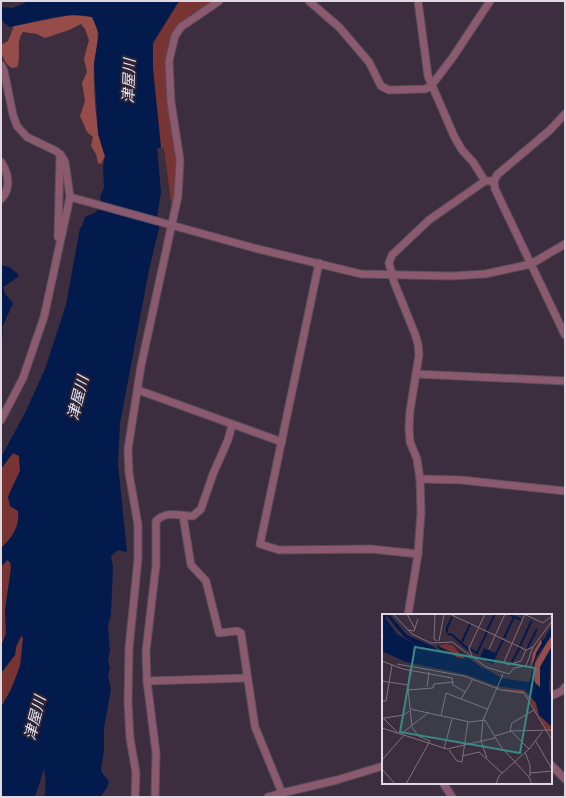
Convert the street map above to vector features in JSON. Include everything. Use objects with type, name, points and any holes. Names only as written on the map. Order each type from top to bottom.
[{"type":"street","points":[[135,797],[136,774],[130,738],[128,703],[131,615],[138,560],[138,526],[129,473],[128,449],[133,408],[138,390],[141,366],[174,224],[180,173],[169,76],[172,45],[175,36],[182,27],[219,1]]},
{"type":"street","points":[[309,1],[339,27],[369,62],[381,86],[385,89],[425,89],[431,86],[453,57],[490,1]]},
{"type":"street","points":[[418,1],[428,76],[431,86],[454,136],[462,150],[473,162],[485,181]]},
{"type":"street","points":[[1,65],[4,71],[13,115],[17,126],[26,137],[56,151],[60,155],[65,162],[73,198],[44,317],[23,378],[3,412],[1,420]]},
{"type":"street","points":[[565,114],[550,130],[497,176],[494,181],[496,189],[565,335]]},
{"type":"street","points":[[52,282],[58,232],[60,155]]},
{"type":"street","points":[[1,162],[8,176],[6,190],[1,199]]},
{"type":"street","points":[[408,614],[418,554],[421,512],[420,478],[417,459],[410,442],[410,427],[419,356],[418,344],[392,276],[389,263],[392,255],[428,220],[485,181],[494,181]]},
{"type":"street","points":[[73,198],[174,224],[254,248],[361,274],[392,276],[472,275],[531,264],[565,244]]},
{"type":"street","points":[[319,264],[260,544],[279,550],[371,549],[418,554]]},
{"type":"street","points":[[416,374],[565,381]]},
{"type":"street","points":[[138,390],[282,442]]},
{"type":"street","points":[[155,797],[156,754],[147,681],[146,651],[156,565],[156,521],[162,515],[166,514],[193,516],[201,509],[213,474],[228,440],[232,425]]},
{"type":"street","points":[[420,478],[462,480],[565,491]]},
{"type":"street","points":[[183,516],[191,565],[206,581],[219,632],[237,631],[241,633],[255,727],[282,793]]},
{"type":"street","points":[[147,681],[247,678]]},
{"type":"street","points":[[552,696],[562,691],[565,687]]},
{"type":"street","points":[[268,797],[337,780],[382,766]]},
{"type":"street","points":[[552,767],[565,779]]},
{"type":"street","points":[[444,784],[452,797]]},
{"type":"shaded area","points":[[179,1],[212,1],[191,14],[178,26],[168,53],[166,75],[167,97],[176,165],[176,187],[172,209],[164,148],[161,148],[153,69],[153,43]]},
{"type":"shaded area","points":[[71,15],[92,17],[97,29],[98,40],[94,64],[94,86],[97,124],[105,156],[101,164],[98,163],[96,154],[91,146],[93,137],[87,132],[80,116],[85,101],[82,83],[87,72],[84,59],[89,40],[85,29],[81,24],[69,30],[45,38],[37,34],[23,32],[19,40],[19,58],[17,67],[12,68],[7,64],[2,52],[1,45],[8,41],[14,26]]},
{"type":"shaded area","points":[[15,453],[19,456],[20,471],[9,493],[18,511],[19,521],[8,541],[1,548],[1,469],[11,454]]},
{"type":"shaded area","points":[[7,560],[10,562],[11,568],[5,610],[6,633],[1,647],[1,567]]},
{"type":"shaded area","points":[[21,636],[23,637],[23,646],[20,665],[10,692],[1,707],[1,673],[15,655],[16,647]]},
{"type":"water","name":"津屋川","points":[[29,1],[179,1],[153,43],[153,69],[161,148],[157,148],[161,192],[157,217],[160,224],[149,270],[120,423],[118,464],[127,552],[118,550],[111,556],[113,567],[111,614],[108,626],[110,650],[108,660],[110,668],[108,676],[111,689],[104,728],[104,750],[101,769],[102,773],[109,781],[107,788],[100,797],[44,797],[46,783],[44,769],[35,797],[1,797],[1,707],[11,690],[20,666],[23,638],[21,636],[16,647],[15,655],[1,673],[1,647],[6,633],[5,610],[11,568],[10,562],[7,560],[1,567],[1,548],[9,541],[18,522],[18,511],[10,506],[8,497],[20,471],[19,456],[13,453],[1,469],[1,457],[25,413],[45,369],[66,305],[80,228],[85,217],[96,212],[102,204],[100,197],[104,187],[103,168],[105,156],[98,134],[94,65],[99,33],[92,17],[82,15],[61,16],[9,27],[1,20],[1,7],[13,8]]},
{"type":"water","points":[[1,265],[9,267],[18,274],[18,277],[3,287],[5,294],[13,303],[2,328],[3,333],[1,348]]}]
